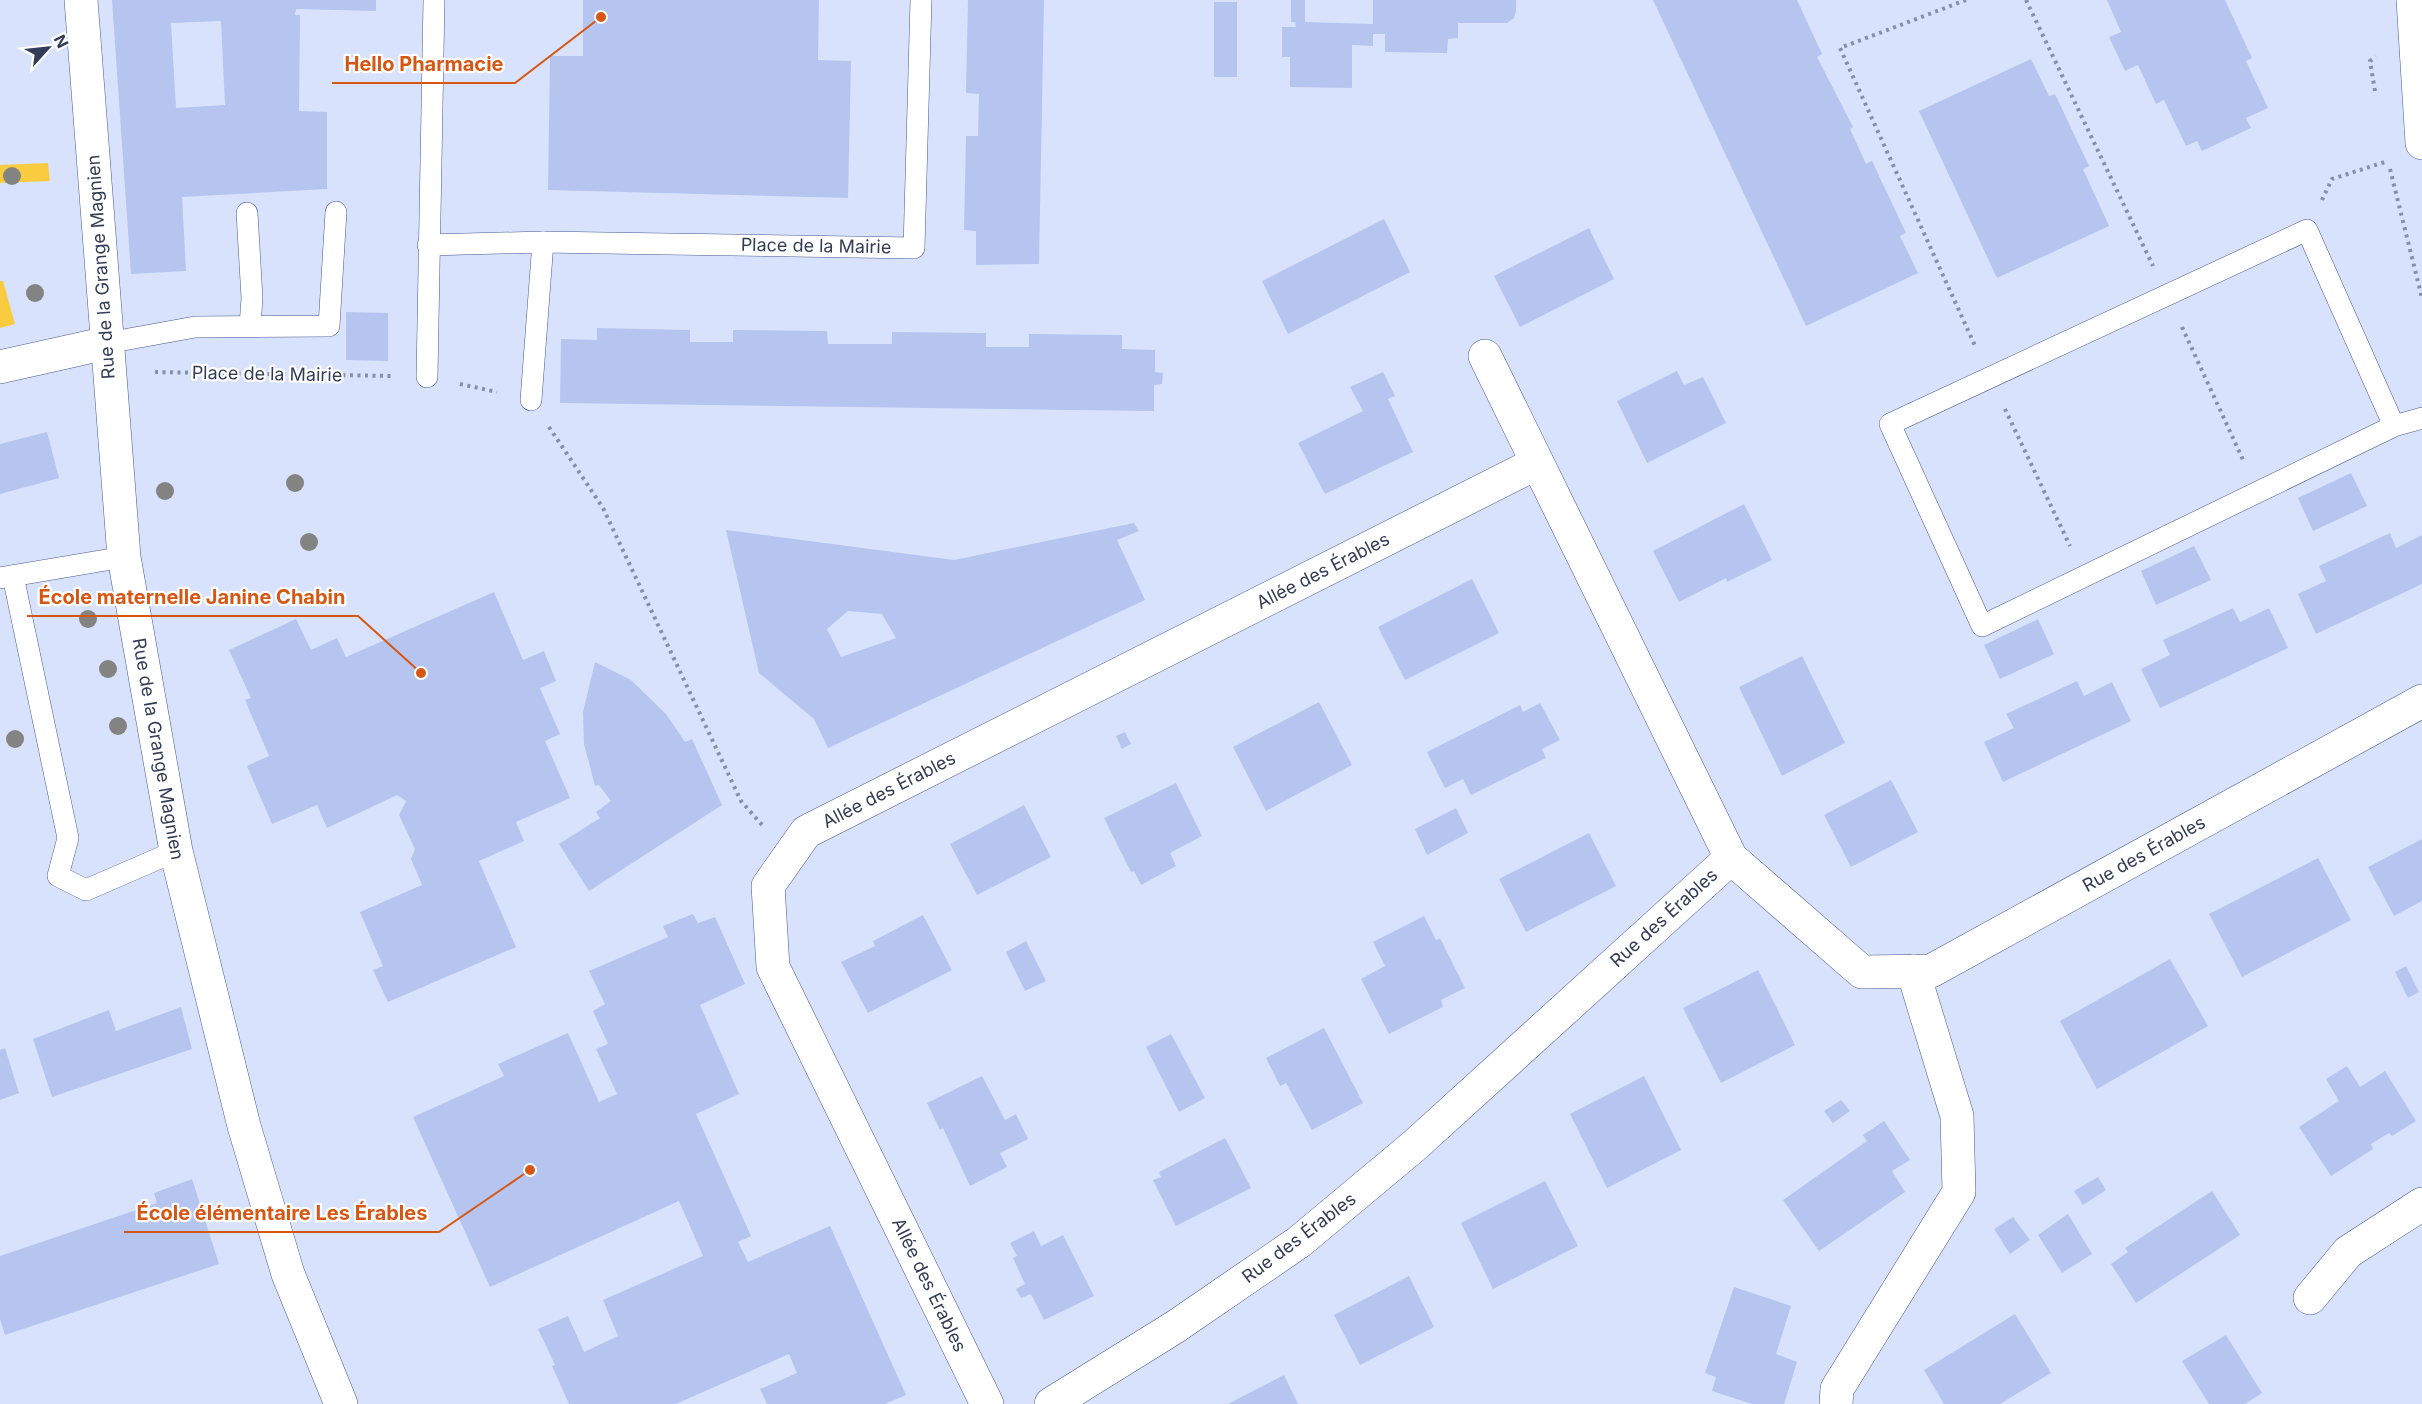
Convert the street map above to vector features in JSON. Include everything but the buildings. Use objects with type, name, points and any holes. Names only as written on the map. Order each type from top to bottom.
[{"type":"street","name":"Rue de la Grange Magnien","points":[[81,0],[124,557],[176,851],[244,1125],[288,1274],[341,1404]]},
{"type":"street","points":[[2414,0],[2422,143]]},
{"type":"street","points":[[1485,356],[1731,858]]},
{"type":"street","points":[[0,367],[107,357]]},
{"type":"street","name":"Allée des Érables","points":[[987,1404],[774,967],[768,886],[806,832],[1537,463]]},
{"type":"street","name":"Rue des Érables","points":[[1051,1404],[1175,1327],[1299,1242],[1414,1146],[1731,858],[1862,972],[1931,971],[2422,701]]},
{"type":"street","points":[[1836,1404],[1837,1389],[1959,1192],[1957,1116],[1913,971]]},
{"type":"street","points":[[2310,1298],[2348,1252],[2422,1204]]},
{"type":"lane","points":[[427,377],[434,0]]},
{"type":"lane","name":"Place de la Mairie","points":[[428,244],[543,242],[914,248],[921,0]]},
{"type":"lane","points":[[107,357],[195,327],[329,326],[336,212]]},
{"type":"lane","points":[[247,213],[252,298],[250,326]]},
{"type":"lane","points":[[2394,426],[2307,230],[1890,424],[1982,626],[2394,426],[2422,418]]},
{"type":"lane","points":[[531,400],[543,242]]},
{"type":"lane","points":[[124,557],[6,577],[68,838],[58,876],[86,890],[176,851]]},
{"type":"path","points":[[1966,0],[1840,48],[1990,378],[2085,576]]},
{"type":"path","points":[[2026,0],[2258,492]]},
{"type":"path","points":[[2307,230],[2332,179],[2389,161]]},
{"type":"path","name":"Place de la Mairie","points":[[107,357],[427,377],[531,400]]},
{"type":"path","points":[[531,400],[603,508],[741,801],[789,855]]},
{"type":"shaded area","points":[[48,163],[50,181],[0,183],[0,165]]},
{"type":"shaded area","points":[[0,281],[3,281],[15,324],[0,328]]},
{"type":"place","name":"Hello Pharmacie","points":[[601,17]]},
{"type":"place","name":"École maternelle Janine Chabin","points":[[421,673]]},
{"type":"place","name":"École élémentaire Les Érables","points":[[530,1170]]}]
